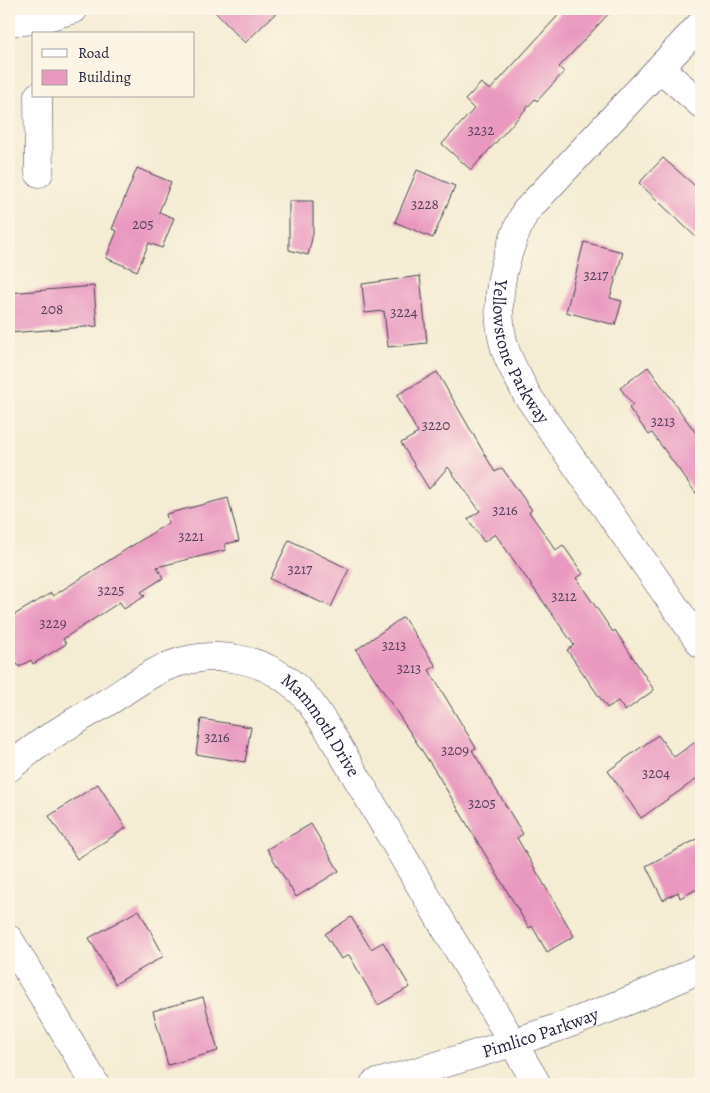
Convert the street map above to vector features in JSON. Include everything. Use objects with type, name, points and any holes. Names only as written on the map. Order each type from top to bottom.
[{"type":"street","points":[[9,22],[37,27],[74,9]]},
{"type":"street","name":"Yellowstone Parkway","points":[[701,24],[661,69],[525,212],[509,245],[501,288],[499,321],[506,351],[527,395],[701,644]]},
{"type":"street","points":[[661,69],[701,104]]},
{"type":"street","points":[[38,98],[39,173]]},
{"type":"street","name":"Mammoth Drive","points":[[9,768],[29,749],[167,666],[198,656],[230,657],[255,663],[280,674],[302,693],[328,729],[537,1084]]},
{"type":"street","points":[[9,939],[95,1084]]},
{"type":"street","name":"Pimlico Parkway","points":[[374,1084],[546,1034],[650,993],[701,968]]},
{"type":"building","points":[[212,9],[280,9],[245,43]]},
{"type":"building","points":[[564,9],[613,9],[559,67],[564,72],[537,101],[535,99],[471,170],[442,144],[474,109],[465,100],[481,83],[490,90]]},
{"type":"building","points":[[663,158],[701,191],[701,242],[639,183]]},
{"type":"building","points":[[137,168],[171,182],[159,212],[174,218],[162,248],[149,243],[137,271],[106,258],[117,231],[112,229]]},
{"type":"building","points":[[417,170],[455,186],[433,238],[395,222]]},
{"type":"building","points":[[289,201],[313,201],[313,234],[308,255],[289,250]]},
{"type":"building","points":[[584,242],[623,252],[610,298],[622,301],[615,325],[566,312]]},
{"type":"building","points":[[420,276],[427,343],[388,347],[384,311],[365,313],[362,284]]},
{"type":"building","points":[[94,286],[97,326],[9,333],[9,293]]},
{"type":"building","points":[[648,367],[701,440],[701,500],[652,433],[649,435],[629,408],[633,405],[620,388]]},
{"type":"building","points":[[437,372],[495,472],[502,468],[532,510],[529,512],[556,550],[563,545],[583,574],[576,578],[613,632],[615,630],[654,690],[625,711],[618,701],[607,708],[567,650],[574,645],[495,534],[484,542],[468,519],[480,511],[448,467],[429,489],[401,443],[418,433],[397,395]]},
{"type":"building","points":[[228,498],[239,541],[225,544],[226,550],[157,567],[163,578],[141,592],[145,596],[124,609],[120,602],[63,639],[66,644],[33,664],[31,660],[19,667],[9,650],[9,618],[51,593],[53,596],[168,523],[166,514]]},
{"type":"building","points":[[289,540],[349,569],[331,607],[270,579]]},
{"type":"building","points":[[403,617],[436,666],[429,670],[476,748],[472,750],[523,834],[517,838],[574,936],[547,952],[532,926],[529,928],[436,772],[356,650]]},
{"type":"building","points":[[201,719],[251,727],[245,762],[196,754]]},
{"type":"building","points":[[658,735],[674,757],[701,738],[701,776],[641,818],[608,771]]},
{"type":"building","points":[[98,784],[126,828],[77,859],[49,816]]},
{"type":"building","points":[[311,824],[339,871],[296,897],[267,849]]},
{"type":"building","points":[[701,837],[701,887],[680,898],[678,892],[663,900],[646,866]]},
{"type":"building","points":[[139,910],[164,956],[115,984],[89,938]]},
{"type":"building","points":[[351,917],[371,949],[383,942],[410,987],[378,1005],[349,955],[341,959],[325,934]]},
{"type":"building","points":[[203,997],[218,1051],[168,1065],[153,1011]]}]
